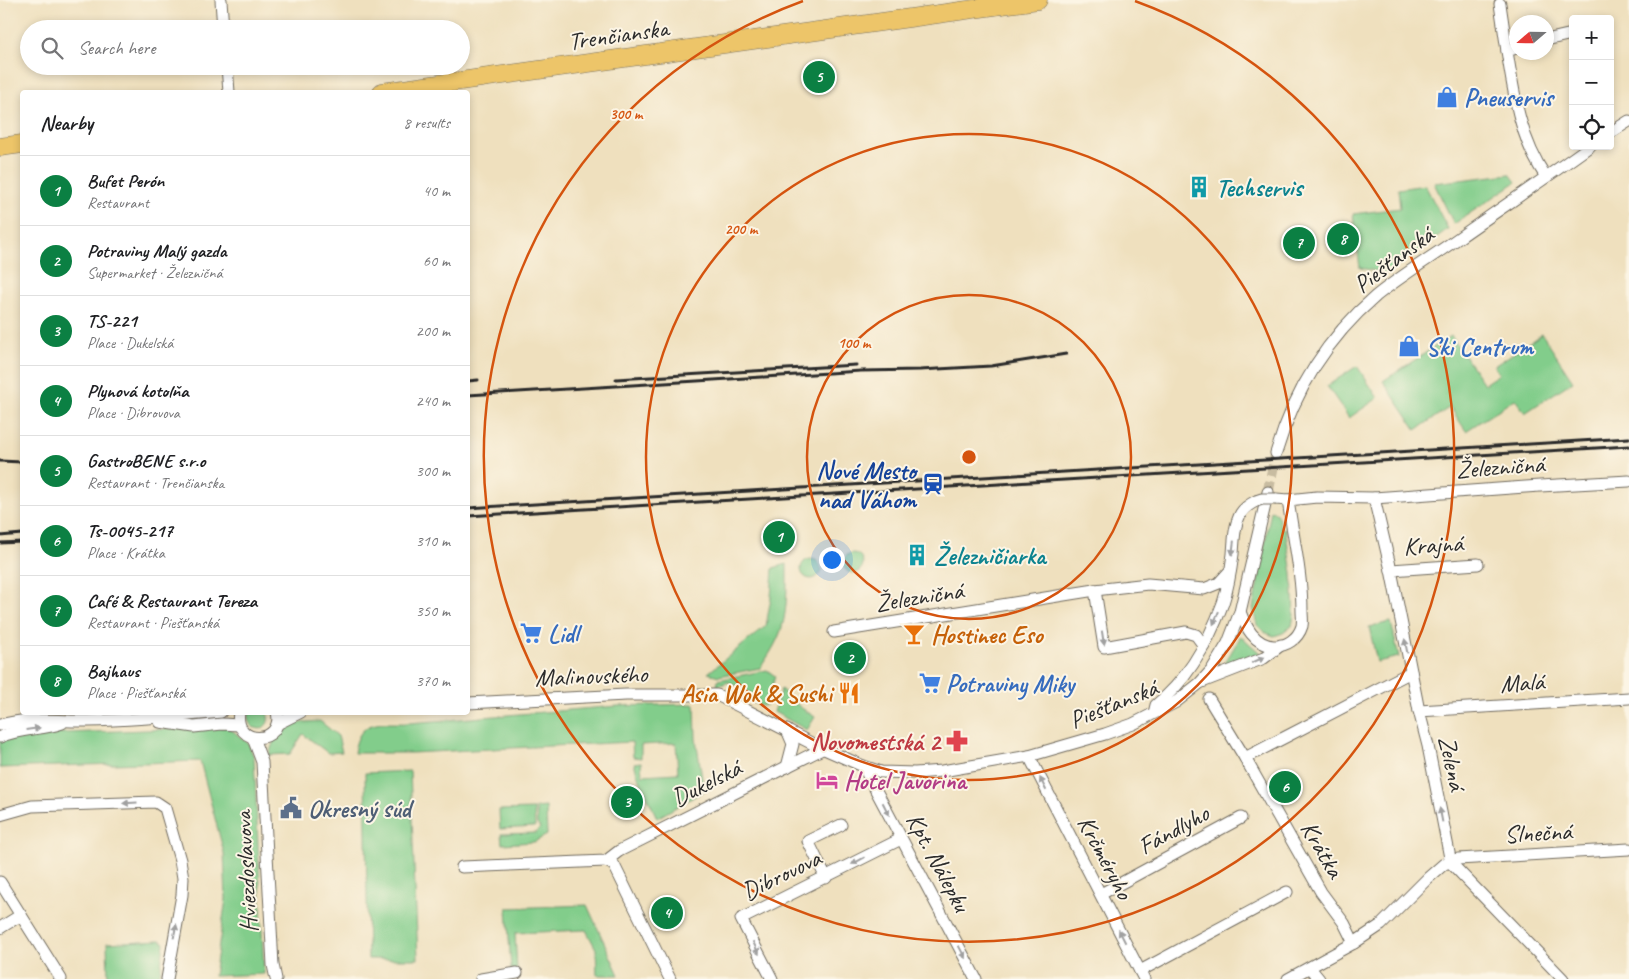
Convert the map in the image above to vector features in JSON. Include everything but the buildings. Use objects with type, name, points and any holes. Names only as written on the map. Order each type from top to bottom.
[{"type":"main road","name":"Trenčianska","points":[[401,90],[1038,0]]},
{"type":"main road","points":[[0,147],[20,144]]},
{"type":"street","points":[[221,0],[223,20]]},
{"type":"street","points":[[1500,4],[1509,38]]},
{"type":"street","points":[[1554,38],[1569,35]]},
{"type":"street","points":[[1513,60],[1518,118],[1530,149],[1546,177]]},
{"type":"street","points":[[228,75],[229,90]]},
{"type":"street","points":[[1614,130],[1629,121]]},
{"type":"street","name":"Piešťanská","points":[[1276,453],[1289,413],[1308,376],[1346,324],[1396,281],[1584,150]]},
{"type":"street","name":"Železničná","points":[[834,632],[1095,590],[1148,584],[1204,589],[1212,587],[1230,571],[1240,515],[1249,504],[1272,496],[1288,500],[1374,498],[1629,481]]},
{"type":"street","name":"Piešťanská","points":[[716,695],[824,748],[881,772],[915,773],[971,767],[1029,756],[1111,732],[1133,724],[1176,702],[1200,683],[1215,664],[1228,643],[1240,612],[1272,496]]},
{"type":"street","name":"Zelená","points":[[1374,498],[1391,570],[1451,863]]},
{"type":"street","points":[[1200,683],[1264,658],[1281,645],[1294,639],[1300,632],[1302,624],[1300,575],[1288,500]]},
{"type":"street","name":"Krajná","points":[[1391,570],[1478,564]]},
{"type":"street","points":[[1153,713],[1156,705],[1177,686],[1204,646],[1223,602],[1230,571]]},
{"type":"street","points":[[1095,590],[1104,647],[1186,632],[1196,635],[1204,646]]},
{"type":"street","points":[[1240,612],[1253,636],[1260,642],[1267,645],[1281,645]]},
{"type":"street","points":[[1245,758],[1411,672]]},
{"type":"street","name":"Malinovského","points":[[470,703],[626,695],[716,695]]},
{"type":"street","name":"Malá","points":[[1419,711],[1629,698]]},
{"type":"street","name":"Krátka","points":[[1209,699],[1322,892],[1344,923],[1354,943]]},
{"type":"street","points":[[0,725],[44,718],[66,721],[146,720],[188,715]]},
{"type":"street","points":[[239,715],[239,725],[242,731],[254,738],[262,738],[270,734],[277,718]]},
{"type":"street","points":[[146,720],[194,727],[222,724],[239,725]]},
{"type":"street","points":[[0,737],[15,732],[49,727],[66,721]]},
{"type":"street","points":[[787,730],[793,744],[787,766]]},
{"type":"street","name":"Hviezdoslavova","points":[[262,762],[270,734]]},
{"type":"street","name":"Hviezdoslavova","points":[[254,738],[262,762],[273,964],[276,979]]},
{"type":"street","name":"Dukelská","points":[[606,861],[626,848],[824,748]]},
{"type":"street","name":"Krčméryho","points":[[1029,756],[1142,975]]},
{"type":"street","name":"Kpt. Nálepku","points":[[863,766],[976,979]]},
{"type":"street","points":[[0,816],[32,806],[48,805],[156,802],[165,808],[180,860],[183,878],[182,895],[167,979]]},
{"type":"street","name":"Fándlyho","points":[[1101,894],[1241,818]]},
{"type":"street","points":[[826,878],[808,841],[841,825]]},
{"type":"street","name":"Dibrovova","points":[[772,979],[741,918],[826,878],[901,839]]},
{"type":"street","name":"Slnečná","points":[[1451,863],[1458,859],[1629,849]]},
{"type":"street","points":[[462,867],[606,861],[614,865],[670,979]]},
{"type":"street","points":[[1288,979],[1354,943],[1381,925],[1428,878],[1444,864],[1451,863],[1564,979]]},
{"type":"street","points":[[0,882],[61,979]]},
{"type":"street","points":[[1142,975],[1287,892]]},
{"type":"street","points":[[0,928],[21,915]]},
{"type":"street","points":[[1310,968],[1319,979]]},
{"type":"street","points":[[481,979],[517,973]]},
{"type":"green space","points":[[1510,174],[1516,182],[1454,224],[1434,183]]},
{"type":"green space","points":[[1425,185],[1448,229],[1386,273],[1360,268],[1353,214],[1400,208],[1398,189]]},
{"type":"green space","points":[[1542,334],[1573,381],[1525,413],[1515,399],[1466,431],[1450,407],[1416,430],[1383,381],[1451,336],[1484,384],[1499,374],[1494,366]]},
{"type":"green space","points":[[1357,366],[1378,398],[1349,418],[1327,386]]},
{"type":"green space","points":[[1271,510],[1277,515],[1281,529],[1285,528],[1292,574],[1294,615],[1292,626],[1283,633],[1274,636],[1264,632],[1257,625],[1253,608]]},
{"type":"green space","points":[[853,553],[860,556],[863,563],[860,570],[853,573],[846,570],[843,563],[846,556]]},
{"type":"green space","points":[[811,559],[818,562],[821,569],[818,576],[811,579],[804,576],[801,569],[804,562]]},
{"type":"green space","points":[[787,564],[784,621],[776,642],[760,668],[719,676],[708,673],[766,626],[773,568]]},
{"type":"green space","points":[[1391,622],[1399,657],[1377,662],[1369,627]]},
{"type":"green space","points":[[1241,636],[1260,653],[1221,669]]},
{"type":"green space","points":[[767,670],[775,676],[767,705],[762,706],[753,703],[757,696],[729,682],[717,686],[718,680]]},
{"type":"green space","points":[[781,689],[800,707],[815,717],[807,730],[774,712]]},
{"type":"green space","points":[[695,704],[696,739],[704,791],[657,818],[634,763],[641,762],[642,775],[678,773],[676,743],[641,745],[641,758],[633,757],[632,742],[411,753],[354,753],[361,733],[366,728],[380,723],[409,723],[618,706]]},
{"type":"green space","points":[[249,715],[267,715],[268,718],[267,724],[260,729],[252,727],[248,720]]},
{"type":"green space","points":[[320,721],[338,736],[342,752],[328,753],[303,734],[290,754],[269,755],[277,736],[287,726]]},
{"type":"green space","points":[[228,727],[248,743],[254,757],[264,974],[214,976],[226,899],[224,853],[200,761],[0,768],[0,741],[10,735]]},
{"type":"green space","points":[[410,771],[418,959],[368,959],[365,773]]},
{"type":"green space","points":[[546,807],[547,835],[534,842],[502,844],[501,834],[536,833],[540,828],[537,824],[536,808]]},
{"type":"green space","points":[[534,809],[535,827],[500,829],[499,810]]},
{"type":"green space","points":[[587,905],[619,975],[597,975],[596,949],[586,930],[515,933],[517,970],[511,970],[507,908]]},
{"type":"green space","points":[[160,940],[164,944],[159,979],[108,979],[107,943]]},
{"type":"tunnel","points":[[1268,492],[1276,453]]},
{"type":"railway","points":[[470,395],[861,371],[991,366],[1066,354]]},
{"type":"railway","points":[[616,379],[856,365]]},
{"type":"railway","points":[[470,381],[478,380]]},
{"type":"railway","points":[[470,508],[1629,438]]},
{"type":"railway","points":[[470,516],[1629,446]]},
{"type":"railway","points":[[0,461],[20,462]]},
{"type":"railway","points":[[0,536],[20,534]]},
{"type":"railway","points":[[0,543],[20,542]]},
{"type":"place","name":"GastroBENE s.r.o","points":[[819,77]]},
{"type":"place","name":"Pneuservis","points":[[1447,97]]},
{"type":"place","name":"Techservis","points":[[1199,187]]},
{"type":"place","name":"Bajhaus","points":[[1343,239]]},
{"type":"place","name":"Café & Restaurant Tereza","points":[[1299,243]]},
{"type":"place","name":"Ski Centrum","points":[[1409,346]]},
{"type":"place","name":"Nové Mesto nad Váhom","points":[[933,484]]},
{"type":"place","name":"Bufet Perón","points":[[779,537]]},
{"type":"place","name":"Železničiarka","points":[[917,555]]},
{"type":"place","name":"Lidl","points":[[531,633]]},
{"type":"place","name":"Hostinec Eso","points":[[914,634]]},
{"type":"place","name":"Potraviny Malý gazda","points":[[850,658]]},
{"type":"place","name":"Potraviny Miky","points":[[930,683]]},
{"type":"place","name":"Asia Wok & Sushi","points":[[849,693]]},
{"type":"place","name":"Novomestská 2","points":[[957,741]]},
{"type":"place","name":"Hotel Javorina","points":[[827,780]]},
{"type":"place","name":"Ts-0045-217","points":[[1285,787]]},
{"type":"place","name":"TS-221","points":[[627,802]]},
{"type":"place","name":"Okresný súd","points":[[291,808]]},
{"type":"place","name":"Plynová kotolňa","points":[[667,913]]}]
